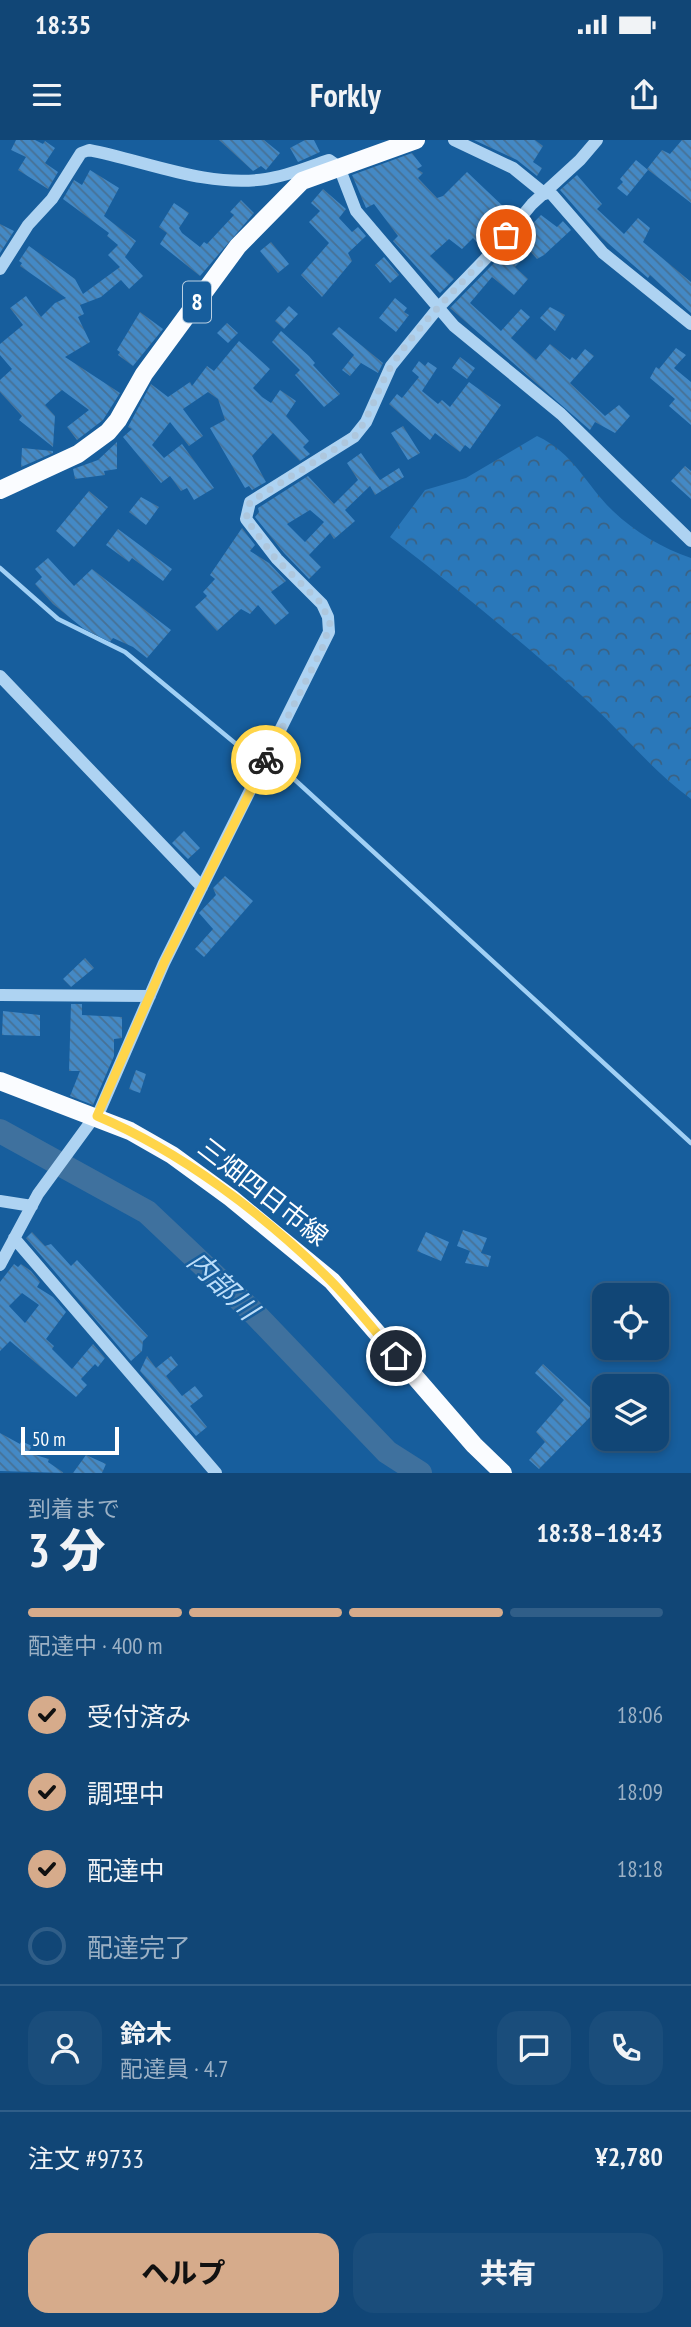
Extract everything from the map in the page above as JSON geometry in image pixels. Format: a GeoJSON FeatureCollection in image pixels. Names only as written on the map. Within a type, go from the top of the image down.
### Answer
{"type":"FeatureCollection","features":[{"type":"Feature","properties":{"kind":"main road","name":"8"},"geometry":{"type":"LineString","coordinates":[[0,490],[57,465],[98,442],[118,420],[144,374],[238,246],[302,181],[416,140]]}},
{"type":"Feature","properties":{"kind":"main road","name":"三畑四日市線"},"geometry":{"type":"LineString","coordinates":[[0,1081],[130,1130],[172,1155],[309,1259],[474,1445],[503,1473]]}},
{"type":"Feature","properties":{"kind":"street"},"geometry":{"type":"LineString","coordinates":[[454,140],[513,167],[547,192],[603,253],[691,324]]}},
{"type":"Feature","properties":{"kind":"street"},"geometry":{"type":"LineString","coordinates":[[0,1265],[38,1194],[96,1116],[202,887],[322,649],[330,624],[322,604],[276,559],[246,519],[250,502],[354,437],[366,422],[391,366],[438,308],[476,270],[532,204],[597,140]]}},
{"type":"Feature","properties":{"kind":"street"},"geometry":{"type":"LineString","coordinates":[[0,269],[28,225],[52,199],[81,153],[89,150],[211,179],[265,180],[329,160],[339,167],[356,211],[438,308],[477,346],[561,414],[691,541]]}},
{"type":"Feature","properties":{"kind":"street"},"geometry":{"type":"LineString","coordinates":[[0,676],[202,887]]}},
{"type":"Feature","properties":{"kind":"street"},"geometry":{"type":"LineString","coordinates":[[0,995],[150,996]]}},
{"type":"Feature","properties":{"kind":"street"},"geometry":{"type":"LineString","coordinates":[[0,1201],[32,1206]]}},
{"type":"Feature","properties":{"kind":"street"},"geometry":{"type":"LineString","coordinates":[[14,1238],[216,1473]]}},
{"type":"Feature","properties":{"kind":"green space"},"geometry":{"type":"Polygon","coordinates":[[[537,436],[561,451],[603,501],[630,526],[659,544],[691,558],[691,799],[544,662],[390,537],[425,490],[466,478],[537,436]]]}},
{"type":"Feature","properties":{"kind":"building"},"geometry":{"type":"Polygon","coordinates":[[[16,140],[35,140],[43,144],[45,141],[55,148],[45,163],[58,172],[48,189],[18,170],[26,157],[11,150],[16,140]]]}},
{"type":"Feature","properties":{"kind":"building"},"geometry":{"type":"Polygon","coordinates":[[[219,140],[264,140],[280,153],[266,170],[261,166],[253,171],[219,140]]]}},
{"type":"Feature","properties":{"kind":"building"},"geometry":{"type":"Polygon","coordinates":[[[305,140],[314,140],[320,152],[298,162],[290,148],[305,140]]]}},
{"type":"Feature","properties":{"kind":"building"},"geometry":{"type":"Polygon","coordinates":[[[474,140],[535,140],[543,146],[533,162],[542,168],[537,176],[517,160],[474,140]]]}},
{"type":"Feature","properties":{"kind":"building"},"geometry":{"type":"Polygon","coordinates":[[[682,140],[691,140],[691,203],[647,169],[662,150],[670,154],[682,140]]]}},
{"type":"Feature","properties":{"kind":"building"},"geometry":{"type":"Polygon","coordinates":[[[412,153],[422,166],[417,169],[423,173],[418,178],[437,198],[443,196],[467,172],[507,210],[490,230],[495,235],[483,248],[473,238],[462,249],[449,239],[430,256],[454,279],[440,293],[393,241],[398,236],[374,204],[366,208],[352,175],[412,153]]]}},
{"type":"Feature","properties":{"kind":"building"},"geometry":{"type":"Polygon","coordinates":[[[636,160],[648,170],[627,196],[617,188],[623,182],[620,179],[636,160]]]}},
{"type":"Feature","properties":{"kind":"building"},"geometry":{"type":"Polygon","coordinates":[[[90,170],[119,188],[104,216],[136,241],[125,257],[143,276],[129,289],[121,280],[101,297],[80,305],[84,314],[78,317],[90,342],[65,357],[120,393],[103,420],[77,440],[67,427],[89,410],[62,390],[57,394],[45,405],[55,416],[53,447],[19,420],[22,416],[0,392],[0,380],[12,369],[0,355],[0,344],[23,325],[10,308],[26,296],[41,317],[55,303],[66,298],[20,266],[22,263],[19,261],[29,246],[75,279],[83,294],[120,267],[108,255],[118,245],[107,236],[109,233],[63,199],[74,180],[82,185],[90,170]]]}},
{"type":"Feature","properties":{"kind":"building"},"geometry":{"type":"Polygon","coordinates":[[[577,175],[602,204],[597,209],[624,234],[638,218],[650,228],[643,242],[691,282],[691,313],[650,275],[648,278],[602,238],[560,190],[577,175]]]}},
{"type":"Feature","properties":{"kind":"building"},"geometry":{"type":"Polygon","coordinates":[[[323,189],[346,209],[339,218],[352,232],[358,227],[366,236],[348,253],[352,261],[322,297],[301,275],[329,243],[309,222],[320,211],[311,203],[323,189]]]}},
{"type":"Feature","properties":{"kind":"building"},"geometry":{"type":"Polygon","coordinates":[[[241,200],[254,213],[200,276],[160,244],[167,233],[159,227],[174,203],[189,213],[179,228],[200,247],[204,242],[207,244],[234,215],[230,212],[241,200]]]}},
{"type":"Feature","properties":{"kind":"building"},"geometry":{"type":"Polygon","coordinates":[[[541,215],[557,227],[563,221],[571,230],[544,255],[537,259],[530,251],[515,267],[528,279],[514,295],[492,277],[470,303],[501,331],[521,309],[530,317],[511,338],[536,360],[550,344],[570,360],[572,357],[576,360],[585,349],[594,356],[570,383],[605,416],[619,405],[630,416],[615,433],[595,422],[590,430],[450,308],[541,215]]]}},
{"type":"Feature","properties":{"kind":"building"},"geometry":{"type":"Polygon","coordinates":[[[0,224],[14,231],[0,253],[0,224]]]}},
{"type":"Feature","properties":{"kind":"building"},"geometry":{"type":"Polygon","coordinates":[[[271,242],[289,264],[278,273],[260,251],[271,242]]]}},
{"type":"Feature","properties":{"kind":"building"},"geometry":{"type":"Polygon","coordinates":[[[384,257],[399,275],[390,283],[375,265],[384,257]]]}},
{"type":"Feature","properties":{"kind":"building"},"geometry":{"type":"Polygon","coordinates":[[[395,298],[407,308],[404,312],[409,315],[396,332],[379,318],[395,298]]]}},
{"type":"Feature","properties":{"kind":"building"},"geometry":{"type":"Polygon","coordinates":[[[289,306],[298,314],[284,329],[275,321],[289,306]]]}},
{"type":"Feature","properties":{"kind":"building"},"geometry":{"type":"Polygon","coordinates":[[[550,307],[565,315],[555,331],[540,318],[550,307]]]}},
{"type":"Feature","properties":{"kind":"building"},"geometry":{"type":"Polygon","coordinates":[[[140,312],[163,329],[133,366],[118,355],[120,352],[117,350],[140,312]]]}},
{"type":"Feature","properties":{"kind":"building"},"geometry":{"type":"Polygon","coordinates":[[[227,323],[238,333],[228,343],[217,333],[227,323]]]}},
{"type":"Feature","properties":{"kind":"building"},"geometry":{"type":"Polygon","coordinates":[[[339,327],[383,363],[378,373],[361,363],[350,376],[342,370],[354,355],[332,334],[339,327]]]}},
{"type":"Feature","properties":{"kind":"building"},"geometry":{"type":"Polygon","coordinates":[[[281,331],[309,356],[315,363],[313,365],[340,394],[324,407],[295,375],[300,370],[272,342],[281,331]]]}},
{"type":"Feature","properties":{"kind":"building"},"geometry":{"type":"Polygon","coordinates":[[[239,341],[270,369],[253,388],[271,403],[280,390],[296,401],[286,416],[309,441],[303,447],[310,454],[300,461],[273,433],[252,456],[266,482],[252,490],[249,486],[245,488],[210,428],[225,420],[218,399],[208,392],[183,409],[203,436],[189,446],[170,422],[152,445],[164,458],[182,444],[214,488],[194,500],[187,488],[181,491],[170,476],[161,483],[123,437],[132,429],[128,427],[151,384],[168,397],[190,382],[192,386],[207,366],[214,371],[239,341]]]}},
{"type":"Feature","properties":{"kind":"building"},"geometry":{"type":"Polygon","coordinates":[[[676,348],[686,355],[674,368],[691,382],[691,425],[669,406],[675,399],[650,378],[656,367],[659,369],[676,348]]]}},
{"type":"Feature","properties":{"kind":"building"},"geometry":{"type":"Polygon","coordinates":[[[460,357],[475,368],[467,379],[452,368],[460,357]]]}},
{"type":"Feature","properties":{"kind":"building"},"geometry":{"type":"Polygon","coordinates":[[[419,361],[425,366],[428,362],[437,368],[422,391],[438,404],[442,400],[450,407],[469,382],[501,405],[470,449],[465,445],[460,452],[435,433],[430,440],[389,404],[397,394],[402,398],[419,377],[412,371],[419,361]]]}},
{"type":"Feature","properties":{"kind":"building"},"geometry":{"type":"Polygon","coordinates":[[[403,426],[420,453],[408,460],[391,433],[403,426]]]}},
{"type":"Feature","properties":{"kind":"building"},"geometry":{"type":"Polygon","coordinates":[[[117,442],[117,469],[104,471],[105,475],[75,479],[73,469],[98,460],[117,442]]]}},
{"type":"Feature","properties":{"kind":"building"},"geometry":{"type":"Polygon","coordinates":[[[22,448],[53,451],[53,453],[21,467],[22,448]]]}},
{"type":"Feature","properties":{"kind":"building"},"geometry":{"type":"Polygon","coordinates":[[[361,453],[380,480],[399,468],[404,477],[375,495],[370,486],[345,510],[355,521],[334,539],[330,533],[309,555],[321,567],[309,579],[255,517],[259,512],[258,508],[308,476],[334,504],[358,480],[347,463],[361,453]],[[310,510],[287,524],[305,542],[324,522],[310,510]]]}},
{"type":"Feature","properties":{"kind":"building"},"geometry":{"type":"Polygon","coordinates":[[[685,466],[691,471],[691,499],[671,481],[685,466]]]}},
{"type":"Feature","properties":{"kind":"building"},"geometry":{"type":"Polygon","coordinates":[[[89,491],[108,507],[74,547],[56,531],[89,491]]]}},
{"type":"Feature","properties":{"kind":"building"},"geometry":{"type":"Polygon","coordinates":[[[141,497],[159,507],[146,525],[129,512],[141,497]]]}},
{"type":"Feature","properties":{"kind":"building"},"geometry":{"type":"Polygon","coordinates":[[[242,528],[255,545],[250,551],[269,563],[286,581],[271,592],[289,613],[275,625],[258,605],[250,614],[241,609],[217,631],[195,607],[207,596],[203,592],[215,579],[210,575],[242,528]]]}},
{"type":"Feature","properties":{"kind":"building"},"geometry":{"type":"Polygon","coordinates":[[[118,529],[172,569],[163,581],[132,558],[129,562],[106,545],[118,529]]]}},
{"type":"Feature","properties":{"kind":"building"},"geometry":{"type":"Polygon","coordinates":[[[48,558],[74,586],[92,569],[171,630],[147,658],[133,647],[113,638],[110,642],[84,629],[53,604],[35,584],[42,577],[35,569],[48,558]]]}},
{"type":"Feature","properties":{"kind":"building"},"geometry":{"type":"Polygon","coordinates":[[[184,831],[200,848],[188,859],[172,843],[184,831]]]}},
{"type":"Feature","properties":{"kind":"building"},"geometry":{"type":"Polygon","coordinates":[[[225,876],[253,901],[204,957],[195,949],[213,929],[199,913],[216,895],[213,888],[225,876]]]}},
{"type":"Feature","properties":{"kind":"building"},"geometry":{"type":"Polygon","coordinates":[[[85,958],[94,968],[71,987],[63,979],[85,958]]]}},
{"type":"Feature","properties":{"kind":"building"},"geometry":{"type":"Polygon","coordinates":[[[71,1004],[82,1004],[82,1015],[122,1017],[122,1038],[114,1039],[114,1056],[93,1105],[70,1096],[80,1071],[69,1071],[71,1004]]]}},
{"type":"Feature","properties":{"kind":"building"},"geometry":{"type":"Polygon","coordinates":[[[3,1011],[40,1015],[40,1036],[2,1035],[3,1011]]]}},
{"type":"Feature","properties":{"kind":"building"},"geometry":{"type":"Polygon","coordinates":[[[136,1070],[146,1074],[140,1093],[129,1089],[136,1070]]]}},
{"type":"Feature","properties":{"kind":"building"},"geometry":{"type":"Polygon","coordinates":[[[463,1230],[487,1238],[481,1253],[491,1256],[488,1267],[465,1263],[470,1251],[457,1246],[463,1230]]]}},
{"type":"Feature","properties":{"kind":"building"},"geometry":{"type":"Polygon","coordinates":[[[32,1232],[45,1246],[51,1244],[71,1266],[77,1260],[148,1336],[143,1341],[142,1351],[131,1361],[26,1238],[32,1232]]]}},
{"type":"Feature","properties":{"kind":"building"},"geometry":{"type":"Polygon","coordinates":[[[426,1232],[449,1242],[441,1261],[417,1251],[426,1232]]]}},
{"type":"Feature","properties":{"kind":"building"},"geometry":{"type":"Polygon","coordinates":[[[14,1264],[18,1267],[21,1264],[40,1282],[37,1287],[53,1297],[66,1312],[46,1339],[72,1369],[93,1344],[105,1358],[98,1367],[95,1364],[81,1379],[87,1385],[76,1397],[10,1341],[0,1351],[0,1282],[14,1264]],[[22,1293],[9,1306],[25,1323],[39,1305],[22,1293]]]}},
{"type":"Feature","properties":{"kind":"building"},"geometry":{"type":"Polygon","coordinates":[[[147,1356],[156,1368],[171,1356],[178,1365],[166,1376],[182,1396],[195,1386],[203,1396],[190,1406],[207,1427],[196,1436],[140,1371],[147,1356]]]}},
{"type":"Feature","properties":{"kind":"building"},"geometry":{"type":"Polygon","coordinates":[[[543,1364],[592,1409],[592,1415],[539,1469],[529,1460],[545,1442],[536,1432],[564,1400],[535,1373],[543,1364]]]}},
{"type":"Feature","properties":{"kind":"building"},"geometry":{"type":"Polygon","coordinates":[[[0,1433],[20,1444],[21,1441],[32,1446],[28,1453],[49,1459],[48,1462],[64,1473],[0,1471],[0,1433]]]}},
{"type":"Feature","properties":{"kind":"building"},"geometry":{"type":"Polygon","coordinates":[[[86,1455],[106,1464],[102,1473],[73,1473],[86,1455]]]}},
{"type":"Feature","properties":{"kind":"waterway"},"geometry":{"type":"LineString","coordinates":[[0,568],[58,619],[125,652],[253,758],[282,770],[294,779],[691,1143]]}},
{"type":"Feature","properties":{"kind":"waterway","name":"内部川"},"geometry":{"type":"LineString","coordinates":[[0,1131],[147,1212],[255,1314],[387,1452],[420,1473]]}},
{"type":"Feature","properties":{"kind":"way so far"},"geometry":{"type":"LineString","coordinates":[[266,760],[322,649],[330,624],[322,604],[276,559],[246,519],[250,502],[253,497],[340,448],[354,437],[366,422],[391,366],[438,308],[506,235]]}},
{"type":"Feature","properties":{"kind":"route"},"geometry":{"type":"LineString","coordinates":[[266,760],[164,963],[97,1116],[130,1130],[172,1155],[289,1242],[332,1281],[396,1356]]}}]}
